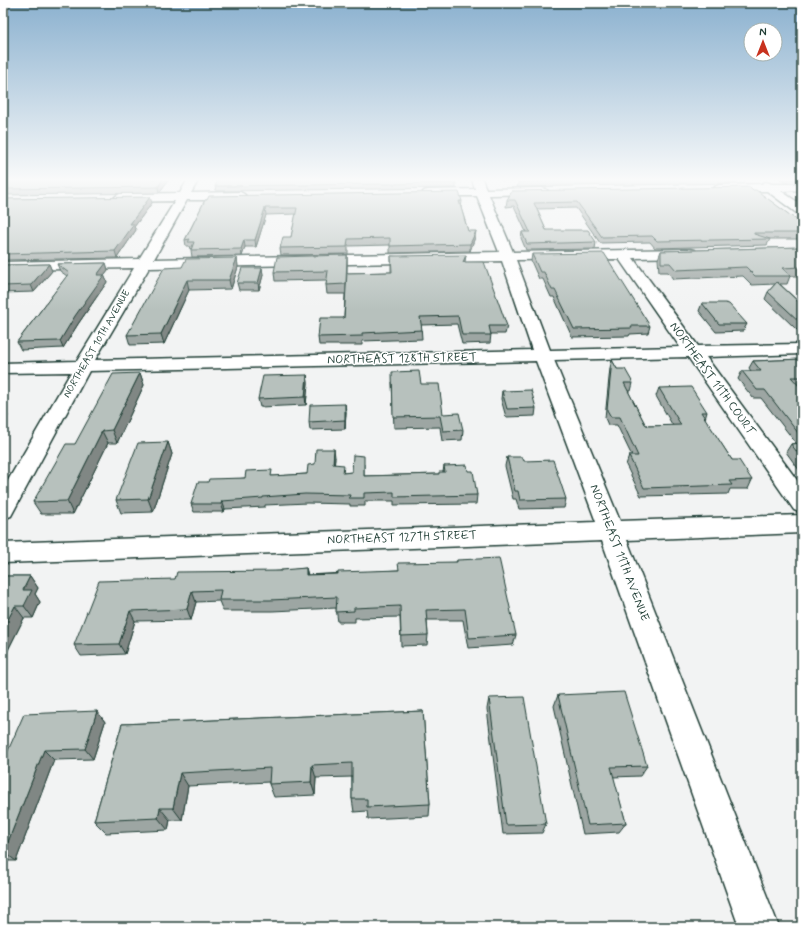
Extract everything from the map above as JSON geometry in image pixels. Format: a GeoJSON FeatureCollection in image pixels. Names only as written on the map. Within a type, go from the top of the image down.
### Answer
{"type":"FeatureCollection","features":[{"type":"Feature","properties":{"kind":"street","name":"NORTHEAST 10TH AVENUE"},"geometry":{"type":"LineString","coordinates":[[3,510],[83,366],[169,222]]}},
{"type":"Feature","properties":{"kind":"street","name":"NORTHEAST 11TH AVENUE"},"geometry":{"type":"LineString","coordinates":[[494,222],[508,257],[543,355],[611,530],[759,927]]}},
{"type":"Feature","properties":{"kind":"street"},"geometry":{"type":"LineString","coordinates":[[3,266],[701,252]]}},
{"type":"Feature","properties":{"kind":"street","name":"NORTHEAST 11TH COURT"},"geometry":{"type":"LineString","coordinates":[[623,254],[802,504]]}},
{"type":"Feature","properties":{"kind":"street","name":"NORTHEAST 128TH STREET"},"geometry":{"type":"LineString","coordinates":[[3,368],[802,349]]}},
{"type":"Feature","properties":{"kind":"street","name":"NORTHEAST 127TH STREET"},"geometry":{"type":"LineString","coordinates":[[3,553],[802,524]]}},
{"type":"Feature","properties":{"kind":"building"},"geometry":{"type":"Polygon","coordinates":[[[3,222],[131,222],[130,224],[134,224],[115,251],[3,254],[3,222]]]}},
{"type":"Feature","properties":{"kind":"building"},"geometry":{"type":"Polygon","coordinates":[[[194,222],[260,222],[255,240],[244,240],[241,249],[191,250],[194,242],[188,242],[190,239],[185,240],[194,222]]]}},
{"type":"Feature","properties":{"kind":"building"},"geometry":{"type":"Polygon","coordinates":[[[294,222],[465,222],[468,231],[476,231],[470,244],[390,246],[390,238],[348,239],[347,247],[280,248],[283,237],[291,237],[294,222]]]}},
{"type":"Feature","properties":{"kind":"building"},"geometry":{"type":"Polygon","coordinates":[[[526,222],[543,222],[546,230],[588,230],[596,242],[527,244],[522,232],[530,232],[526,222]]]}},
{"type":"Feature","properties":{"kind":"building"},"geometry":{"type":"Polygon","coordinates":[[[592,222],[800,222],[802,224],[802,233],[754,233],[770,239],[657,241],[652,236],[602,237],[592,222]]]}},
{"type":"Feature","properties":{"kind":"building"},"geometry":{"type":"Polygon","coordinates":[[[802,247],[802,267],[782,268],[791,276],[755,276],[746,267],[676,270],[670,263],[661,263],[661,251],[802,247]]]}},
{"type":"Feature","properties":{"kind":"building"},"geometry":{"type":"Polygon","coordinates":[[[604,253],[650,326],[631,326],[632,328],[574,329],[555,290],[552,290],[544,272],[540,272],[532,254],[604,253]]]}},
{"type":"Feature","properties":{"kind":"building"},"geometry":{"type":"Polygon","coordinates":[[[347,255],[346,284],[326,285],[328,271],[274,272],[277,257],[347,255]]]}},
{"type":"Feature","properties":{"kind":"building"},"geometry":{"type":"Polygon","coordinates":[[[466,255],[463,262],[484,262],[507,326],[489,326],[491,335],[462,335],[458,316],[420,317],[422,330],[362,333],[362,336],[318,337],[320,318],[344,318],[347,273],[392,272],[391,256],[466,255]]]}},
{"type":"Feature","properties":{"kind":"building"},"geometry":{"type":"Polygon","coordinates":[[[237,258],[229,280],[187,280],[161,334],[127,335],[164,268],[182,267],[186,259],[237,258]]]}},
{"type":"Feature","properties":{"kind":"building"},"geometry":{"type":"Polygon","coordinates":[[[106,263],[97,275],[104,275],[75,316],[60,341],[17,342],[69,273],[57,264],[106,263]]]}},
{"type":"Feature","properties":{"kind":"building"},"geometry":{"type":"Polygon","coordinates":[[[49,264],[31,285],[3,286],[3,265],[49,264]]]}},
{"type":"Feature","properties":{"kind":"building"},"geometry":{"type":"Polygon","coordinates":[[[242,268],[262,268],[258,283],[237,283],[242,268]]]}},
{"type":"Feature","properties":{"kind":"building"},"geometry":{"type":"Polygon","coordinates":[[[777,282],[802,305],[802,323],[768,292],[777,282]]]}},
{"type":"Feature","properties":{"kind":"building"},"geometry":{"type":"Polygon","coordinates":[[[702,303],[729,304],[747,324],[719,324],[702,303]]]}},
{"type":"Feature","properties":{"kind":"building"},"geometry":{"type":"Polygon","coordinates":[[[802,359],[802,377],[791,377],[802,389],[799,389],[802,393],[802,438],[765,390],[757,390],[742,371],[761,371],[753,361],[802,359]]]}},
{"type":"Feature","properties":{"kind":"building"},"geometry":{"type":"Polygon","coordinates":[[[612,360],[617,369],[625,369],[633,383],[624,383],[645,424],[648,426],[681,425],[659,388],[691,387],[707,412],[701,412],[732,460],[739,460],[752,480],[729,481],[732,485],[644,488],[629,456],[638,456],[620,417],[611,417],[607,410],[612,360]]]}},
{"type":"Feature","properties":{"kind":"building"},"geometry":{"type":"Polygon","coordinates":[[[419,371],[421,384],[439,384],[443,414],[459,413],[463,430],[443,431],[440,416],[393,417],[392,372],[419,371]]]}},
{"type":"Feature","properties":{"kind":"building"},"geometry":{"type":"Polygon","coordinates":[[[140,373],[112,430],[102,431],[67,501],[33,502],[66,444],[75,444],[113,374],[140,373]]]}},
{"type":"Feature","properties":{"kind":"building"},"geometry":{"type":"Polygon","coordinates":[[[307,375],[305,397],[258,399],[263,376],[307,375]]]}},
{"type":"Feature","properties":{"kind":"building"},"geometry":{"type":"Polygon","coordinates":[[[531,390],[536,408],[507,409],[502,391],[531,390]]]}},
{"type":"Feature","properties":{"kind":"building"},"geometry":{"type":"Polygon","coordinates":[[[345,404],[345,420],[309,422],[310,405],[345,404]]]}},
{"type":"Feature","properties":{"kind":"building"},"geometry":{"type":"Polygon","coordinates":[[[168,442],[148,499],[116,500],[138,443],[168,442]]]}},
{"type":"Feature","properties":{"kind":"building"},"geometry":{"type":"Polygon","coordinates":[[[802,443],[802,459],[791,444],[802,443]]]}},
{"type":"Feature","properties":{"kind":"building"},"geometry":{"type":"Polygon","coordinates":[[[316,449],[334,449],[333,464],[344,465],[343,473],[352,472],[353,455],[364,456],[364,476],[439,474],[439,472],[445,472],[444,466],[467,465],[468,471],[473,471],[477,495],[394,497],[394,492],[364,493],[364,498],[349,498],[350,495],[305,494],[222,501],[221,504],[191,504],[198,482],[208,482],[209,479],[245,478],[246,471],[272,470],[271,476],[307,474],[308,465],[315,464],[316,449]]]}},
{"type":"Feature","properties":{"kind":"building"},"geometry":{"type":"Polygon","coordinates":[[[507,457],[522,457],[524,461],[553,460],[566,499],[520,500],[518,491],[515,491],[507,457]]]}},
{"type":"Feature","properties":{"kind":"building"},"geometry":{"type":"Polygon","coordinates":[[[499,558],[516,635],[469,638],[465,609],[426,610],[428,635],[401,636],[400,606],[354,608],[354,611],[336,612],[337,597],[270,600],[219,600],[221,590],[192,591],[187,609],[130,611],[119,644],[74,645],[99,581],[175,579],[177,572],[281,571],[306,568],[306,575],[338,574],[338,572],[399,570],[398,563],[457,562],[457,560],[499,558]]]}},
{"type":"Feature","properties":{"kind":"building"},"geometry":{"type":"Polygon","coordinates":[[[3,576],[30,576],[23,590],[32,590],[24,606],[15,606],[3,629],[3,576]]]}},
{"type":"Feature","properties":{"kind":"building"},"geometry":{"type":"Polygon","coordinates":[[[624,692],[647,766],[611,767],[626,823],[588,825],[558,695],[624,692]]]}},
{"type":"Feature","properties":{"kind":"building"},"geometry":{"type":"Polygon","coordinates":[[[524,697],[546,824],[506,825],[489,698],[524,697]]]}},
{"type":"Feature","properties":{"kind":"building"},"geometry":{"type":"Polygon","coordinates":[[[97,711],[85,749],[44,750],[3,852],[3,762],[24,714],[97,711]]]}},
{"type":"Feature","properties":{"kind":"building"},"geometry":{"type":"Polygon","coordinates":[[[423,711],[430,804],[367,807],[367,799],[352,799],[352,763],[312,765],[311,782],[269,784],[270,768],[180,773],[173,808],[160,808],[158,818],[94,821],[122,724],[423,711]]]}}]}
